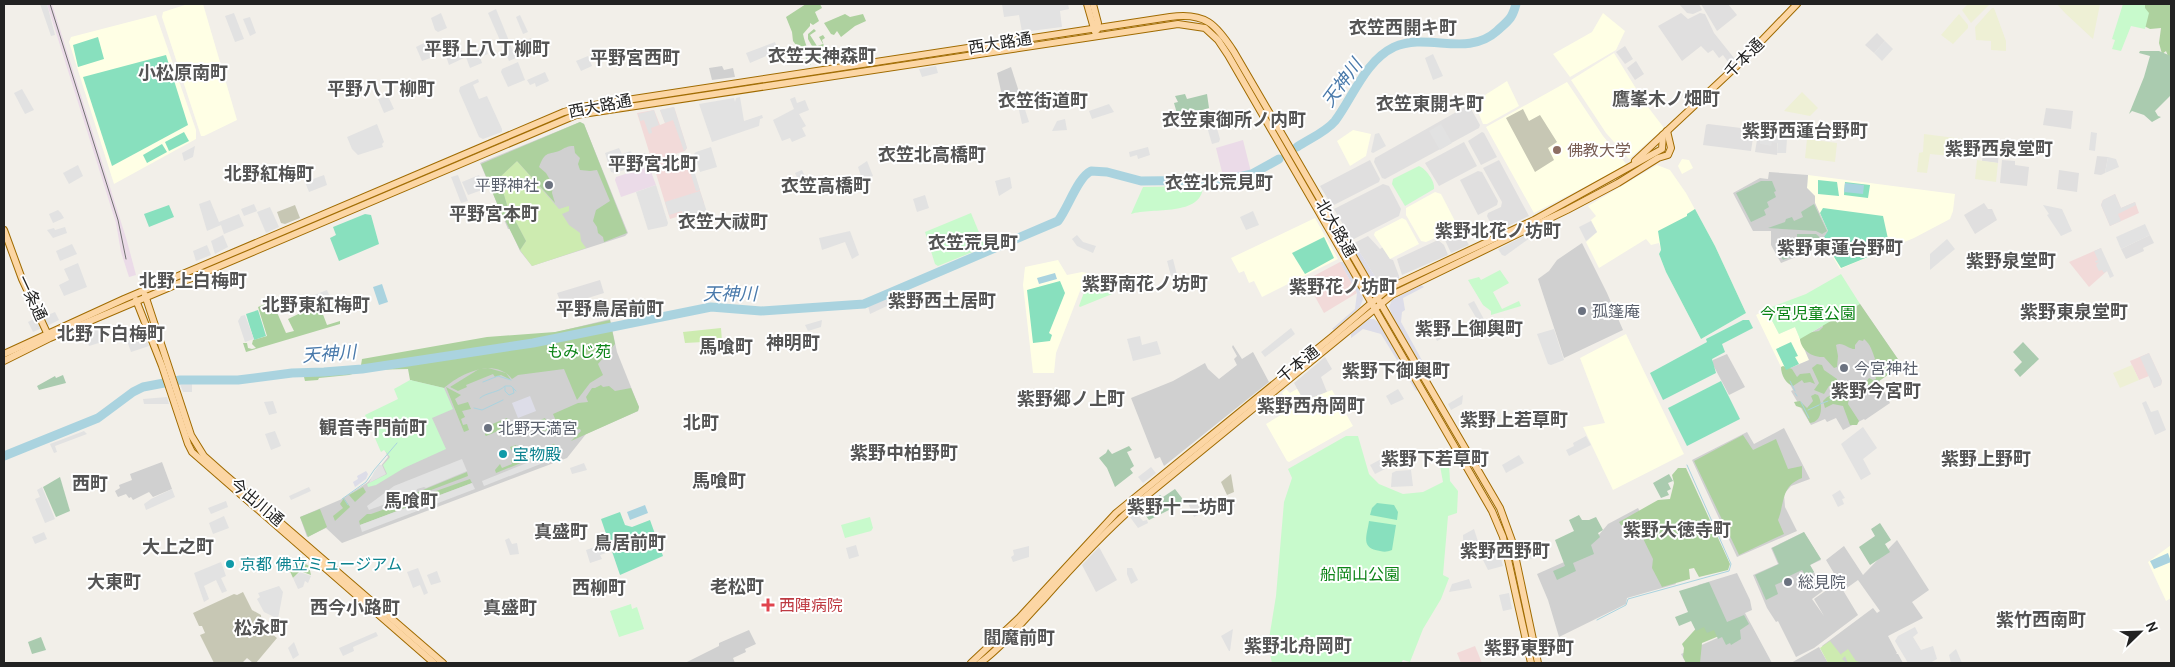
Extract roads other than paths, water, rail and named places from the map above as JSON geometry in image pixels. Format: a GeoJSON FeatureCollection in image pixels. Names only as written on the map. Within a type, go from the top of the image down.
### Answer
{"type":"FeatureCollection","features":[{"type":"Feature","properties":{"kind":"main road"},"geometry":{"type":"LineString","coordinates":[[1087,4],[1096,28]]}},
{"type":"Feature","properties":{"kind":"main road"},"geometry":{"type":"LineString","coordinates":[[1093,4],[1096,36]]}},
{"type":"Feature","properties":{"kind":"main road","name":"千本通"},"geometry":{"type":"LineString","coordinates":[[980,663],[990,655],[1113,524],[1375,309],[1379,301],[1402,281],[1564,205],[1662,149],[1665,133],[1743,60],[1797,4]]}},
{"type":"Feature","properties":{"kind":"main road","name":"西大路通"},"geometry":{"type":"LineString","coordinates":[[145,295],[564,112],[581,107],[1183,15],[1198,17],[1208,21]]}},
{"type":"Feature","properties":{"kind":"main road","name":"北大路通"},"geometry":{"type":"LineString","coordinates":[[1208,21],[1219,30],[1234,52],[1503,515],[1512,541],[1538,663]]}},
{"type":"Feature","properties":{"kind":"main road","name":"西大路通"},"geometry":{"type":"LineString","coordinates":[[4,354],[576,115],[1178,24],[1204,28]]}},
{"type":"Feature","properties":{"kind":"main road","name":"北大路通"},"geometry":{"type":"LineString","coordinates":[[1204,28],[1218,40],[1228,55],[1497,520],[1531,663]]}},
{"type":"Feature","properties":{"kind":"main road","name":"千本通"},"geometry":{"type":"LineString","coordinates":[[971,663],[1019,618],[1116,512],[1333,336],[1371,302],[1379,301],[1392,295],[1567,210],[1618,183],[1658,158],[1668,155],[1671,148],[1665,133]]}},
{"type":"Feature","properties":{"kind":"main road","name":"一条通"},"geometry":{"type":"LineString","coordinates":[[4,230],[22,279],[49,335]]}},
{"type":"Feature","properties":{"kind":"main road","name":"今出川通"},"geometry":{"type":"LineString","coordinates":[[145,295],[188,444],[195,455],[434,663]]}},
{"type":"Feature","properties":{"kind":"main road","name":"今出川通"},"geometry":{"type":"LineString","coordinates":[[135,299],[191,435],[204,456],[443,663]]}},
{"type":"Feature","properties":{"kind":"main road","name":"西大路通"},"geometry":{"type":"LineString","coordinates":[[4,361],[49,335]]}},
{"type":"Feature","properties":{"kind":"water"},"geometry":{"type":"Polygon","coordinates":[[[1845,183],[1864,185],[1863,194],[1844,192],[1845,183]]]}},
{"type":"Feature","properties":{"kind":"water"},"geometry":{"type":"Polygon","coordinates":[[[1055,273],[1057,279],[1039,284],[1037,278],[1055,273]]]}},
{"type":"Feature","properties":{"kind":"water"},"geometry":{"type":"Polygon","coordinates":[[[382,284],[388,302],[379,305],[373,287],[382,284]]]}},
{"type":"Feature","properties":{"kind":"water"},"geometry":{"type":"Polygon","coordinates":[[[645,505],[648,513],[630,520],[627,512],[645,505]]]}},
{"type":"Feature","properties":{"kind":"water"},"geometry":{"type":"Polygon","coordinates":[[[2168,553],[2171,562],[2154,569],[2150,561],[2168,553]]]}},
{"type":"Feature","properties":{"kind":"waterway","name":"天神川"},"geometry":{"type":"LineString","coordinates":[[1297,147],[1322,132],[1335,121],[1367,70],[1384,53],[1394,47],[1407,43],[1460,44],[1473,43],[1485,39],[1510,19],[1516,4]]}},
{"type":"Feature","properties":{"kind":"waterway","name":"天神川"},"geometry":{"type":"LineString","coordinates":[[4,456],[98,418],[133,392],[143,387],[180,380],[238,380],[292,373],[362,369],[533,343],[711,307],[761,311],[864,304],[1058,221],[1077,186],[1086,174],[1091,171],[1107,172],[1141,181],[1226,180],[1252,174],[1279,159]]}},
{"type":"Feature","properties":{"kind":"waterway"},"geometry":{"type":"LineString","coordinates":[[483,382],[498,376],[511,380]]}},
{"type":"Feature","properties":{"kind":"waterway"},"geometry":{"type":"LineString","coordinates":[[1790,381],[1795,391]]}},
{"type":"Feature","properties":{"kind":"waterway"},"geometry":{"type":"LineString","coordinates":[[480,398],[505,386],[511,386],[516,391]]}},
{"type":"Feature","properties":{"kind":"waterway"},"geometry":{"type":"LineString","coordinates":[[505,387],[505,391],[509,395],[514,393],[513,388]]}},
{"type":"Feature","properties":{"kind":"waterway"},"geometry":{"type":"LineString","coordinates":[[474,408],[482,410],[503,400]]}},
{"type":"Feature","properties":{"kind":"waterway"},"geometry":{"type":"LineString","coordinates":[[1820,404],[1828,401]]}},
{"type":"Feature","properties":{"kind":"waterway"},"geometry":{"type":"LineString","coordinates":[[1801,402],[1809,418]]}},
{"type":"Feature","properties":{"kind":"waterway"},"geometry":{"type":"LineString","coordinates":[[1808,410],[1819,405]]}},
{"type":"Feature","properties":{"kind":"waterway"},"geometry":{"type":"LineString","coordinates":[[342,499],[366,482],[397,443]]}},
{"type":"Feature","properties":{"kind":"waterway"},"geometry":{"type":"LineString","coordinates":[[1597,620],[1626,605],[1628,599],[1729,571],[1731,564],[1687,465]]}},
{"type":"Feature","properties":{"kind":"waterway"},"geometry":{"type":"LineString","coordinates":[[344,499],[348,505]]}},
{"type":"Feature","properties":{"kind":"tram line"},"geometry":{"type":"LineString","coordinates":[[50,4],[118,220],[126,259]]}},
{"type":"Feature","properties":{"kind":"place","name":"佛教大学"},"geometry":{"type":"Point","coordinates":[1557,150]}},
{"type":"Feature","properties":{"kind":"place","name":"平野神社"},"geometry":{"type":"Point","coordinates":[549,185]}},
{"type":"Feature","properties":{"kind":"place","name":"孤篷庵"},"geometry":{"type":"Point","coordinates":[1582,311]}},
{"type":"Feature","properties":{"kind":"place","name":"今宮神社"},"geometry":{"type":"Point","coordinates":[1844,368]}},
{"type":"Feature","properties":{"kind":"place","name":"北野天満宮"},"geometry":{"type":"Point","coordinates":[488,428]}},
{"type":"Feature","properties":{"kind":"place","name":"宝物殿"},"geometry":{"type":"Point","coordinates":[503,454]}},
{"type":"Feature","properties":{"kind":"place","name":"京都 佛立ミュージアム"},"geometry":{"type":"Point","coordinates":[230,564]}},
{"type":"Feature","properties":{"kind":"place","name":"総見院"},"geometry":{"type":"Point","coordinates":[1788,582]}},
{"type":"Feature","properties":{"kind":"place","name":"西陣病院"},"geometry":{"type":"Point","coordinates":[768,605]}},
{"type":"Feature","properties":{"kind":"district","name":"衣笠西開キ町"},"geometry":{"type":"Point","coordinates":[1403,28]}},
{"type":"Feature","properties":{"kind":"district","name":"平野上八丁柳町"},"geometry":{"type":"Point","coordinates":[487,49]}},
{"type":"Feature","properties":{"kind":"district","name":"衣笠天神森町"},"geometry":{"type":"Point","coordinates":[822,56]}},
{"type":"Feature","properties":{"kind":"district","name":"平野宮西町"},"geometry":{"type":"Point","coordinates":[635,58]}},
{"type":"Feature","properties":{"kind":"district","name":"小松原南町"},"geometry":{"type":"Point","coordinates":[183,73]}},
{"type":"Feature","properties":{"kind":"district","name":"平野八丁柳町"},"geometry":{"type":"Point","coordinates":[381,89]}},
{"type":"Feature","properties":{"kind":"district","name":"鷹峯木ノ畑町"},"geometry":{"type":"Point","coordinates":[1666,99]}},
{"type":"Feature","properties":{"kind":"district","name":"衣笠街道町"},"geometry":{"type":"Point","coordinates":[1043,101]}},
{"type":"Feature","properties":{"kind":"district","name":"衣笠東開キ町"},"geometry":{"type":"Point","coordinates":[1430,104]}},
{"type":"Feature","properties":{"kind":"district","name":"衣笠東御所ノ内町"},"geometry":{"type":"Point","coordinates":[1234,120]}},
{"type":"Feature","properties":{"kind":"district","name":"紫野西蓮台野町"},"geometry":{"type":"Point","coordinates":[1805,131]}},
{"type":"Feature","properties":{"kind":"district","name":"紫野西泉堂町"},"geometry":{"type":"Point","coordinates":[1999,149]}},
{"type":"Feature","properties":{"kind":"district","name":"衣笠北高橋町"},"geometry":{"type":"Point","coordinates":[932,155]}},
{"type":"Feature","properties":{"kind":"district","name":"平野宮北町"},"geometry":{"type":"Point","coordinates":[653,164]}},
{"type":"Feature","properties":{"kind":"district","name":"北野紅梅町"},"geometry":{"type":"Point","coordinates":[269,174]}},
{"type":"Feature","properties":{"kind":"district","name":"衣笠北荒見町"},"geometry":{"type":"Point","coordinates":[1219,183]}},
{"type":"Feature","properties":{"kind":"district","name":"衣笠高橋町"},"geometry":{"type":"Point","coordinates":[826,186]}},
{"type":"Feature","properties":{"kind":"district","name":"平野宮本町"},"geometry":{"type":"Point","coordinates":[494,214]}},
{"type":"Feature","properties":{"kind":"district","name":"衣笠大祓町"},"geometry":{"type":"Point","coordinates":[723,222]}},
{"type":"Feature","properties":{"kind":"district","name":"紫野北花ノ坊町"},"geometry":{"type":"Point","coordinates":[1498,231]}},
{"type":"Feature","properties":{"kind":"district","name":"衣笠荒見町"},"geometry":{"type":"Point","coordinates":[973,243]}},
{"type":"Feature","properties":{"kind":"district","name":"紫野東蓮台野町"},"geometry":{"type":"Point","coordinates":[1840,248]}},
{"type":"Feature","properties":{"kind":"district","name":"紫野泉堂町"},"geometry":{"type":"Point","coordinates":[2011,261]}},
{"type":"Feature","properties":{"kind":"district","name":"北野上白梅町"},"geometry":{"type":"Point","coordinates":[193,281]}},
{"type":"Feature","properties":{"kind":"district","name":"紫野南花ノ坊町"},"geometry":{"type":"Point","coordinates":[1145,284]}},
{"type":"Feature","properties":{"kind":"district","name":"紫野花ノ坊町"},"geometry":{"type":"Point","coordinates":[1343,287]}},
{"type":"Feature","properties":{"kind":"district","name":"紫野西土居町"},"geometry":{"type":"Point","coordinates":[942,301]}},
{"type":"Feature","properties":{"kind":"district","name":"北野東紅梅町"},"geometry":{"type":"Point","coordinates":[316,305]}},
{"type":"Feature","properties":{"kind":"district","name":"平野鳥居前町"},"geometry":{"type":"Point","coordinates":[610,309]}},
{"type":"Feature","properties":{"kind":"district","name":"紫野東泉堂町"},"geometry":{"type":"Point","coordinates":[2074,312]}},
{"type":"Feature","properties":{"kind":"district","name":"紫野上御輿町"},"geometry":{"type":"Point","coordinates":[1469,329]}},
{"type":"Feature","properties":{"kind":"district","name":"北野下白梅町"},"geometry":{"type":"Point","coordinates":[111,334]}},
{"type":"Feature","properties":{"kind":"district","name":"神明町"},"geometry":{"type":"Point","coordinates":[793,343]}},
{"type":"Feature","properties":{"kind":"district","name":"馬喰町"},"geometry":{"type":"Point","coordinates":[726,347]}},
{"type":"Feature","properties":{"kind":"district","name":"紫野下御輿町"},"geometry":{"type":"Point","coordinates":[1396,371]}},
{"type":"Feature","properties":{"kind":"district","name":"紫野今宮町"},"geometry":{"type":"Point","coordinates":[1876,391]}},
{"type":"Feature","properties":{"kind":"district","name":"紫野郷ノ上町"},"geometry":{"type":"Point","coordinates":[1071,399]}},
{"type":"Feature","properties":{"kind":"district","name":"紫野西舟岡町"},"geometry":{"type":"Point","coordinates":[1311,406]}},
{"type":"Feature","properties":{"kind":"district","name":"紫野上若草町"},"geometry":{"type":"Point","coordinates":[1514,420]}},
{"type":"Feature","properties":{"kind":"district","name":"北町"},"geometry":{"type":"Point","coordinates":[701,423]}},
{"type":"Feature","properties":{"kind":"district","name":"観音寺門前町"},"geometry":{"type":"Point","coordinates":[373,428]}},
{"type":"Feature","properties":{"kind":"district","name":"紫野中柏野町"},"geometry":{"type":"Point","coordinates":[904,453]}},
{"type":"Feature","properties":{"kind":"district","name":"紫野下若草町"},"geometry":{"type":"Point","coordinates":[1435,459]}},
{"type":"Feature","properties":{"kind":"district","name":"紫野上野町"},"geometry":{"type":"Point","coordinates":[1986,459]}},
{"type":"Feature","properties":{"kind":"district","name":"馬喰町"},"geometry":{"type":"Point","coordinates":[719,481]}},
{"type":"Feature","properties":{"kind":"district","name":"西町"},"geometry":{"type":"Point","coordinates":[90,484]}},
{"type":"Feature","properties":{"kind":"district","name":"馬喰町"},"geometry":{"type":"Point","coordinates":[411,501]}},
{"type":"Feature","properties":{"kind":"district","name":"紫野十二坊町"},"geometry":{"type":"Point","coordinates":[1181,507]}},
{"type":"Feature","properties":{"kind":"district","name":"紫野大徳寺町"},"geometry":{"type":"Point","coordinates":[1677,530]}},
{"type":"Feature","properties":{"kind":"district","name":"真盛町"},"geometry":{"type":"Point","coordinates":[561,532]}},
{"type":"Feature","properties":{"kind":"district","name":"鳥居前町"},"geometry":{"type":"Point","coordinates":[630,543]}},
{"type":"Feature","properties":{"kind":"district","name":"大上之町"},"geometry":{"type":"Point","coordinates":[178,547]}},
{"type":"Feature","properties":{"kind":"district","name":"紫野西野町"},"geometry":{"type":"Point","coordinates":[1505,551]}},
{"type":"Feature","properties":{"kind":"district","name":"大東町"},"geometry":{"type":"Point","coordinates":[114,582]}},
{"type":"Feature","properties":{"kind":"district","name":"老松町"},"geometry":{"type":"Point","coordinates":[737,587]}},
{"type":"Feature","properties":{"kind":"district","name":"西柳町"},"geometry":{"type":"Point","coordinates":[599,588]}},
{"type":"Feature","properties":{"kind":"district","name":"西今小路町"},"geometry":{"type":"Point","coordinates":[355,608]}},
{"type":"Feature","properties":{"kind":"district","name":"真盛町"},"geometry":{"type":"Point","coordinates":[510,608]}},
{"type":"Feature","properties":{"kind":"district","name":"紫竹西南町"},"geometry":{"type":"Point","coordinates":[2041,620]}},
{"type":"Feature","properties":{"kind":"district","name":"松永町"},"geometry":{"type":"Point","coordinates":[261,628]}},
{"type":"Feature","properties":{"kind":"district","name":"閻魔前町"},"geometry":{"type":"Point","coordinates":[1019,638]}},
{"type":"Feature","properties":{"kind":"district","name":"紫野北舟岡町"},"geometry":{"type":"Point","coordinates":[1298,646]}},
{"type":"Feature","properties":{"kind":"district","name":"紫野東野町"},"geometry":{"type":"Point","coordinates":[1529,648]}},
{"type":"Feature","properties":{"kind":"park label","name":"今宮児童公園"},"geometry":{"type":"Point","coordinates":[1808,313]}},
{"type":"Feature","properties":{"kind":"park label","name":"もみじ苑"},"geometry":{"type":"Point","coordinates":[579,351]}},
{"type":"Feature","properties":{"kind":"park label","name":"船岡山公園"},"geometry":{"type":"Point","coordinates":[1360,574]}}]}
